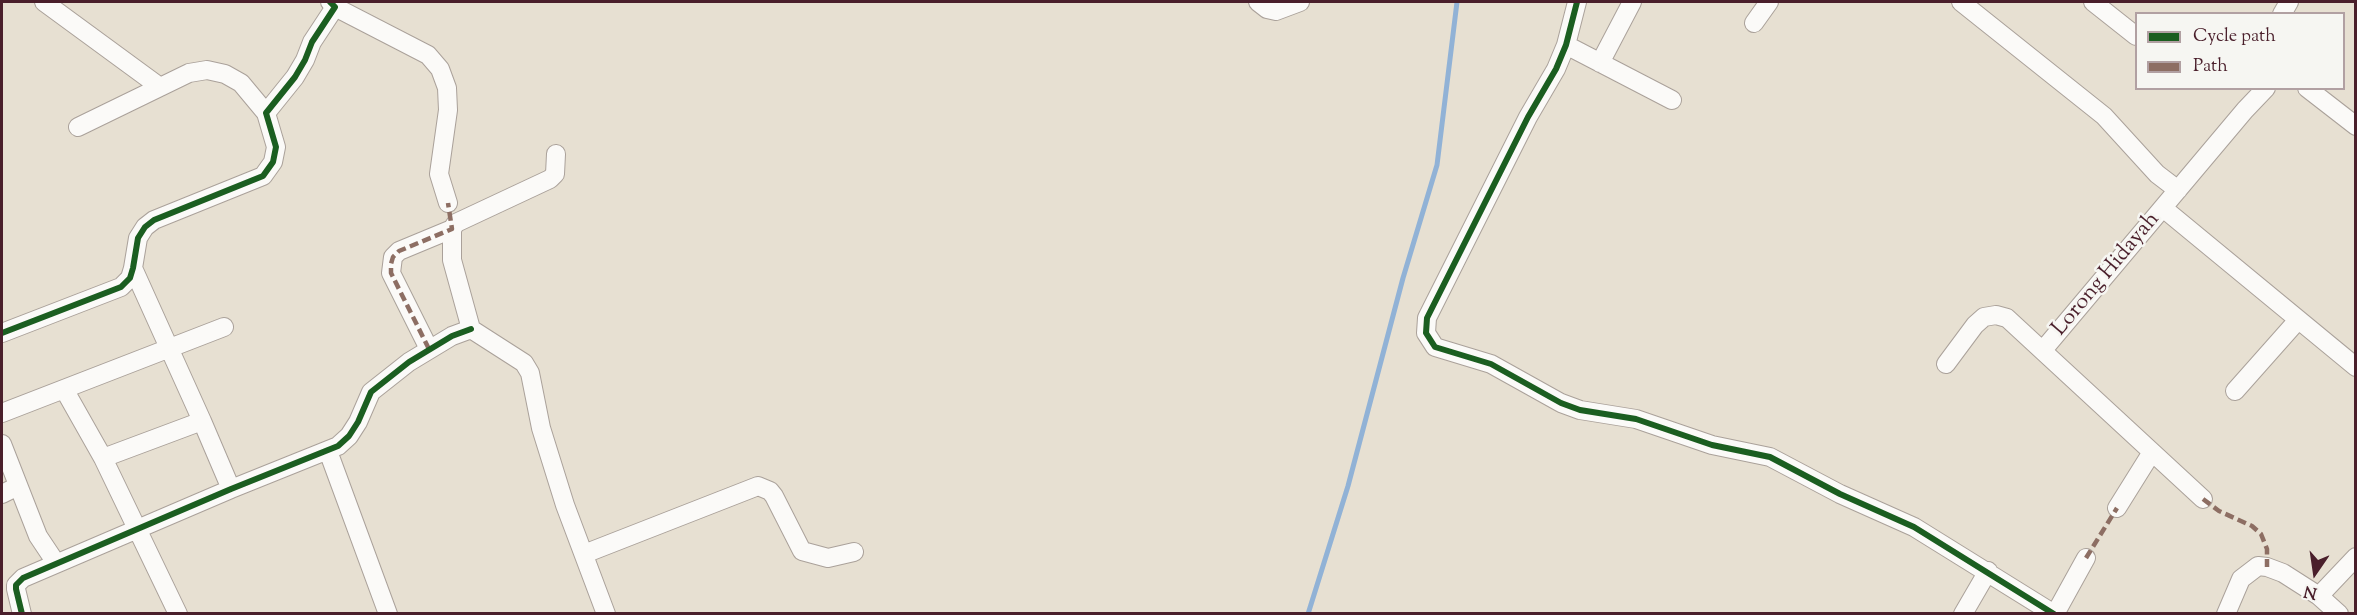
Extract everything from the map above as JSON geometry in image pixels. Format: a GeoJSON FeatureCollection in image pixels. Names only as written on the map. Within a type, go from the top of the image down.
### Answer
{"type":"FeatureCollection","features":[{"type":"Feature","properties":{"kind":"street"},"geometry":{"type":"LineString","coordinates":[[44,2],[160,87]]}},
{"type":"Feature","properties":{"kind":"street"},"geometry":{"type":"LineString","coordinates":[[1258,2],[1267,9],[1276,11],[1300,2]]}},
{"type":"Feature","properties":{"kind":"street"},"geometry":{"type":"LineString","coordinates":[[1577,2],[1566,45],[1556,69],[1528,117],[1427,318],[1426,333],[1435,347],[1491,364],[1561,403],[1580,410],[1636,419],[1712,445],[1770,457],[1840,494],[1914,527],[2055,614],[2086,558]]}},
{"type":"Feature","properties":{"kind":"street"},"geometry":{"type":"LineString","coordinates":[[1600,63],[1632,2]]}},
{"type":"Feature","properties":{"kind":"street"},"geometry":{"type":"LineString","coordinates":[[1754,23],[1769,2]]}},
{"type":"Feature","properties":{"kind":"street"},"geometry":{"type":"LineString","coordinates":[[1961,2],[2104,116],[2157,174],[2178,190]]}},
{"type":"Feature","properties":{"kind":"street"},"geometry":{"type":"LineString","coordinates":[[2093,2],[2135,35]]}},
{"type":"Feature","properties":{"kind":"street"},"geometry":{"type":"LineString","coordinates":[[266,113],[296,77],[333,4],[428,55],[440,69],[447,88],[448,110],[439,174],[448,203]]}},
{"type":"Feature","properties":{"kind":"street"},"geometry":{"type":"LineString","coordinates":[[1566,45],[1672,100]]}},
{"type":"Feature","properties":{"kind":"street"},"geometry":{"type":"LineString","coordinates":[[2,333],[121,287],[130,278],[138,238],[145,227],[154,220],[263,176],[273,162],[276,147],[266,113],[241,83],[225,74],[207,70],[189,73],[78,127]]}},
{"type":"Feature","properties":{"kind":"street","name":"Lorong Hidayah"},"geometry":{"type":"LineString","coordinates":[[2203,499],[2043,350],[2264,90]]}},
{"type":"Feature","properties":{"kind":"street"},"geometry":{"type":"LineString","coordinates":[[2310,90],[2355,126]]}},
{"type":"Feature","properties":{"kind":"street"},"geometry":{"type":"LineString","coordinates":[[556,154],[555,174],[550,179],[456,223],[452,230],[452,260],[471,329],[524,363],[530,374],[541,428],[565,505],[606,614]]}},
{"type":"Feature","properties":{"kind":"street"},"geometry":{"type":"LineString","coordinates":[[2163,208],[2355,367]]}},
{"type":"Feature","properties":{"kind":"street"},"geometry":{"type":"LineString","coordinates":[[429,349],[391,273],[391,264],[393,257],[399,251],[452,230]]}},
{"type":"Feature","properties":{"kind":"street"},"geometry":{"type":"LineString","coordinates":[[133,268],[231,489]]}},
{"type":"Feature","properties":{"kind":"street"},"geometry":{"type":"LineString","coordinates":[[1946,364],[1975,325],[1984,317],[1996,315],[2007,318],[2043,350]]}},
{"type":"Feature","properties":{"kind":"street"},"geometry":{"type":"LineString","coordinates":[[2235,391],[2298,320]]}},
{"type":"Feature","properties":{"kind":"street"},"geometry":{"type":"LineString","coordinates":[[2,413],[224,327]]}},
{"type":"Feature","properties":{"kind":"street"},"geometry":{"type":"LineString","coordinates":[[22,614],[16,589],[19,581],[231,489],[328,451],[349,436],[358,422],[370,392],[429,349],[452,336],[471,329]]}},
{"type":"Feature","properties":{"kind":"street"},"geometry":{"type":"LineString","coordinates":[[64,389],[103,458],[178,614]]}},
{"type":"Feature","properties":{"kind":"street"},"geometry":{"type":"LineString","coordinates":[[103,458],[202,421]]}},
{"type":"Feature","properties":{"kind":"street"},"geometry":{"type":"LineString","coordinates":[[2,444],[38,536],[56,563]]}},
{"type":"Feature","properties":{"kind":"street"},"geometry":{"type":"LineString","coordinates":[[328,451],[388,614]]}},
{"type":"Feature","properties":{"kind":"street"},"geometry":{"type":"LineString","coordinates":[[2117,508],[2152,452]]}},
{"type":"Feature","properties":{"kind":"street"},"geometry":{"type":"LineString","coordinates":[[2,494],[18,486]]}},
{"type":"Feature","properties":{"kind":"street"},"geometry":{"type":"LineString","coordinates":[[584,554],[758,486],[770,491],[774,496],[802,551],[828,558],[854,552]]}},
{"type":"Feature","properties":{"kind":"street"},"geometry":{"type":"LineString","coordinates":[[2319,596],[2355,557]]}},
{"type":"Feature","properties":{"kind":"street"},"geometry":{"type":"LineString","coordinates":[[2226,614],[2241,579],[2258,566],[2283,573],[2319,596],[2339,614]]}},
{"type":"Feature","properties":{"kind":"street"},"geometry":{"type":"LineString","coordinates":[[1962,614],[1988,571]]}},
{"type":"Feature","properties":{"kind":"waterway"},"geometry":{"type":"LineString","coordinates":[[1308,614],[1348,486],[1403,278],[1437,165],[1457,2]]}},
{"type":"Feature","properties":{"kind":"marked path"},"geometry":{"type":"LineString","coordinates":[[429,349],[391,273],[391,264],[393,257],[399,251],[452,229],[448,203]]}},
{"type":"Feature","properties":{"kind":"marked path"},"geometry":{"type":"LineString","coordinates":[[2203,499],[2219,511],[2252,526],[2261,534],[2267,549],[2267,567]]}},
{"type":"Feature","properties":{"kind":"marked path"},"geometry":{"type":"LineString","coordinates":[[2086,558],[2117,508]]}},
{"type":"Feature","properties":{"kind":"cycle path"},"geometry":{"type":"LineString","coordinates":[[2,333],[121,287],[130,278],[138,238],[145,227],[154,220],[263,176],[273,162],[276,147],[266,113],[295,77],[305,60],[312,42],[335,7],[330,2]]}},
{"type":"Feature","properties":{"kind":"cycle path"},"geometry":{"type":"LineString","coordinates":[[1577,2],[1566,45],[1556,69],[1528,117],[1427,318],[1426,333],[1435,347],[1491,364],[1561,403],[1580,410],[1636,419],[1712,445],[1770,457],[1840,494],[1914,527],[2054,614]]}},
{"type":"Feature","properties":{"kind":"cycle path"},"geometry":{"type":"LineString","coordinates":[[22,614],[16,585],[23,578],[338,446],[349,436],[358,422],[371,392],[409,362],[452,336],[471,329]]}}]}
